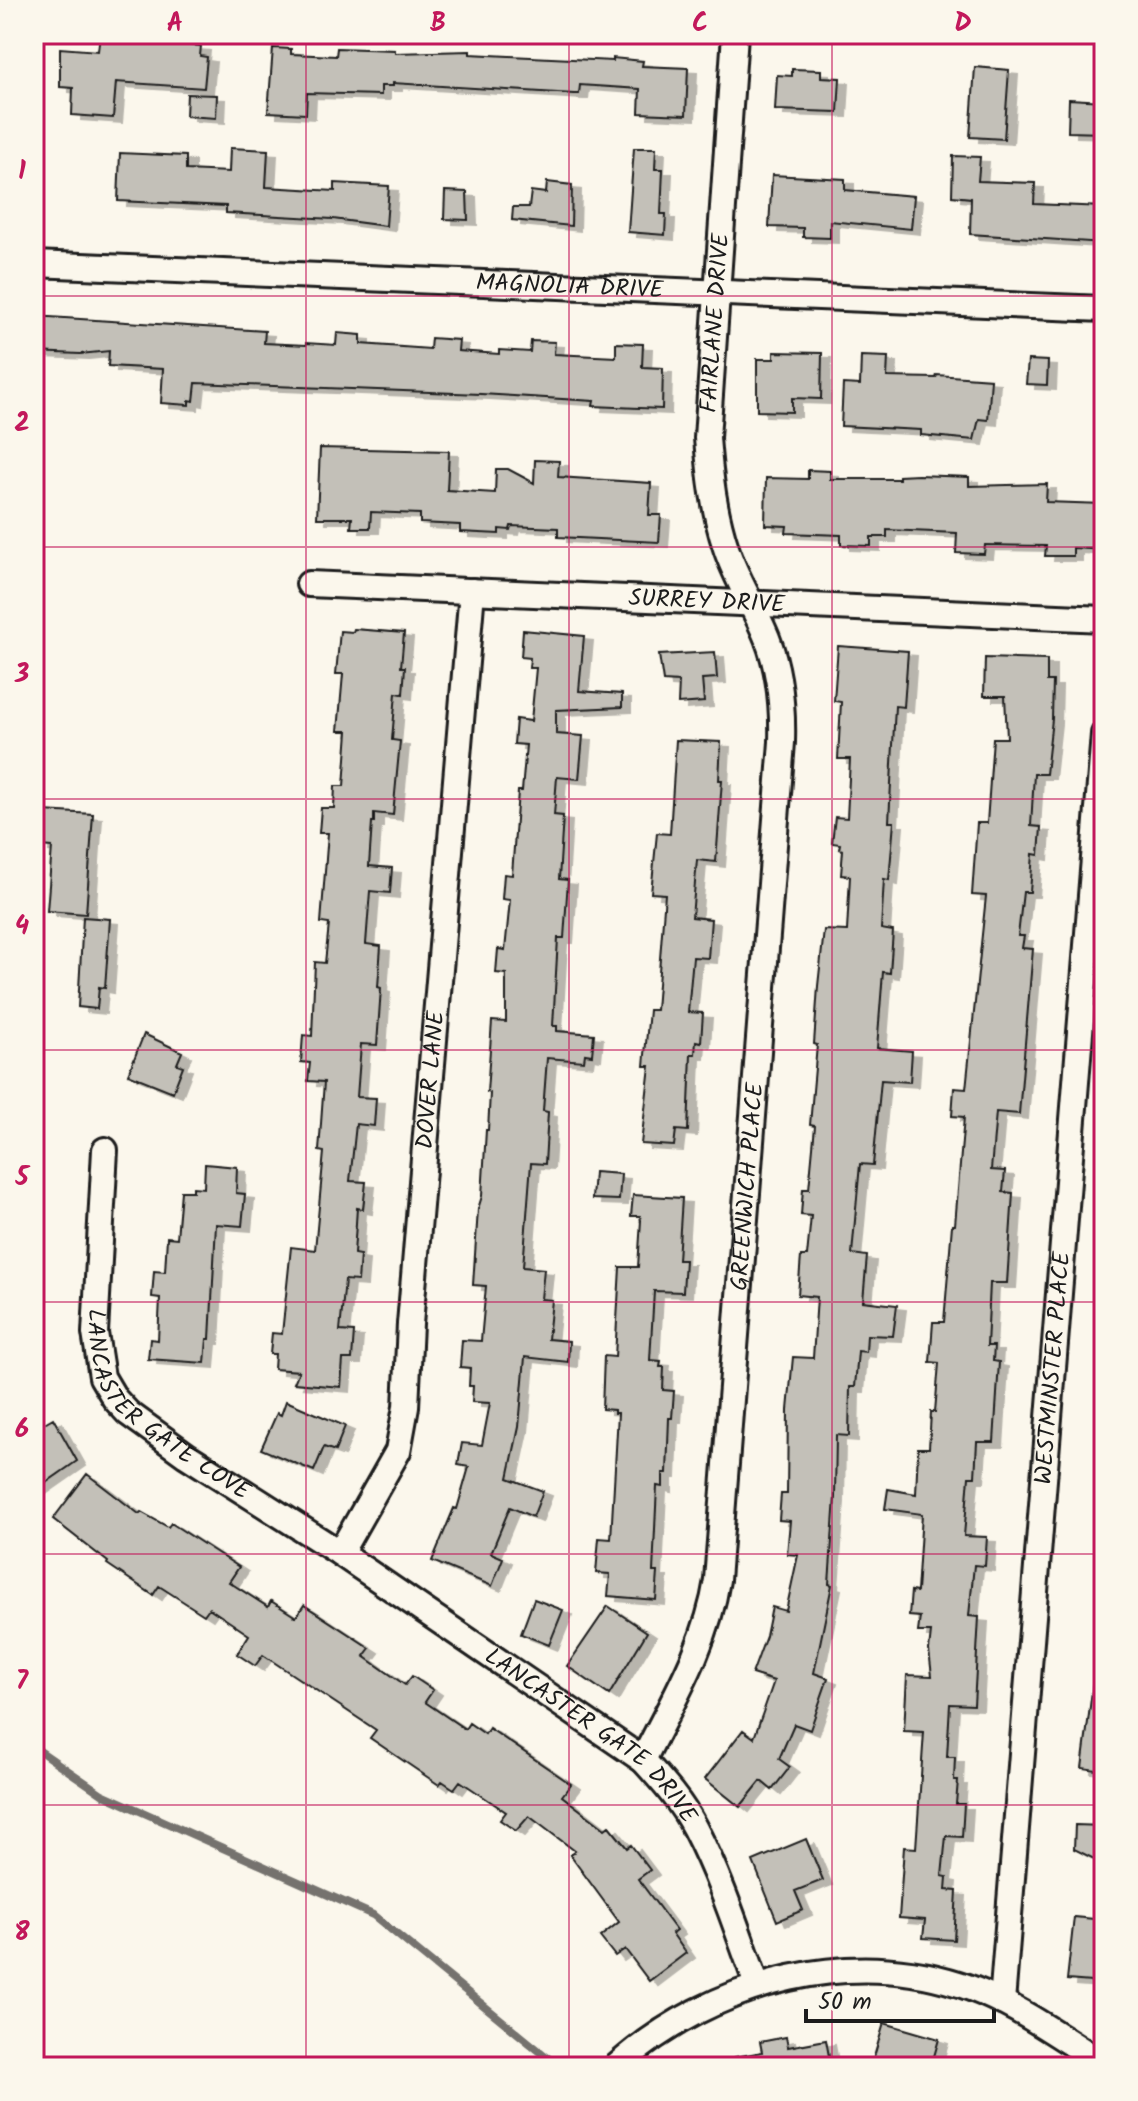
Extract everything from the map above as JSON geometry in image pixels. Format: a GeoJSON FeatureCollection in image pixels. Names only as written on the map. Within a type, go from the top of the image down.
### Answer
{"type":"FeatureCollection","features":[{"type":"Feature","properties":{"kind":"street","name":"FAIRLANE DRIVE"},"geometry":{"type":"LineString","coordinates":[[735,34],[707,438],[710,482],[727,552],[752,603]]}},
{"type":"Feature","properties":{"kind":"street","name":"MAGNOLIA DRIVE"},"geometry":{"type":"LineString","coordinates":[[34,264],[1104,309]]}},
{"type":"Feature","properties":{"kind":"street","name":"SURREY DRIVE"},"geometry":{"type":"LineString","coordinates":[[309,584],[1104,619]]}},
{"type":"Feature","properties":{"kind":"street","name":"DOVER LANE"},"geometry":{"type":"LineString","coordinates":[[340,1553],[398,1451],[406,1407],[414,1276],[472,591]]}},
{"type":"Feature","properties":{"kind":"street","name":"GREENWICH PLACE"},"geometry":{"type":"LineString","coordinates":[[643,1760],[701,1643],[717,1580],[782,742],[779,680],[752,603]]}},
{"type":"Feature","properties":{"kind":"street","name":"WESTMINSTER PLACE"},"geometry":{"type":"LineString","coordinates":[[1002,2002],[1104,734]]}},
{"type":"Feature","properties":{"kind":"street","name":"LANCASTER GATE COVE"},"geometry":{"type":"LineString","coordinates":[[105,1150],[95,1333],[102,1377],[128,1413],[186,1455],[340,1553]]}},
{"type":"Feature","properties":{"kind":"street","name":"LANCASTER GATE DRIVE"},"geometry":{"type":"LineString","coordinates":[[340,1553],[643,1760],[673,1794],[695,1828],[757,1985]]}},
{"type":"Feature","properties":{"kind":"street"},"geometry":{"type":"LineString","coordinates":[[616,2067],[642,2044],[678,2020],[717,2000],[757,1985],[795,1977],[877,1970],[941,1980],[982,1993],[1104,2064]]}},
{"type":"Feature","properties":{"kind":"building"},"geometry":{"type":"Polygon","coordinates":[[[100,34],[120,35],[119,41],[164,44],[164,35],[190,37],[190,45],[201,46],[200,56],[207,57],[204,88],[116,82],[113,118],[72,115],[73,88],[60,87],[60,48],[98,51],[100,34]]]}},
{"type":"Feature","properties":{"kind":"building"},"geometry":{"type":"Polygon","coordinates":[[[273,48],[291,49],[291,54],[336,56],[337,48],[395,50],[395,53],[470,51],[470,54],[613,61],[613,58],[643,61],[642,66],[688,68],[686,115],[639,113],[640,89],[580,85],[579,94],[574,94],[393,83],[393,86],[381,86],[381,95],[307,93],[306,114],[268,112],[273,48]]]}},
{"type":"Feature","properties":{"kind":"building"},"geometry":{"type":"Polygon","coordinates":[[[975,67],[1009,70],[1004,139],[970,137],[975,67]]]}},
{"type":"Feature","properties":{"kind":"building"},"geometry":{"type":"Polygon","coordinates":[[[792,69],[821,70],[821,77],[840,78],[838,112],[775,110],[777,75],[792,76],[792,69]]]}},
{"type":"Feature","properties":{"kind":"building"},"geometry":{"type":"Polygon","coordinates":[[[187,94],[217,95],[216,118],[186,116],[187,94]]]}},
{"type":"Feature","properties":{"kind":"building"},"geometry":{"type":"Polygon","coordinates":[[[1069,99],[1104,101],[1104,133],[1068,132],[1069,99]]]}},
{"type":"Feature","properties":{"kind":"building"},"geometry":{"type":"Polygon","coordinates":[[[230,148],[268,150],[266,187],[335,191],[335,183],[389,186],[386,226],[333,219],[226,213],[226,206],[118,201],[120,153],[186,156],[186,170],[229,172],[230,148]]]}},
{"type":"Feature","properties":{"kind":"building"},"geometry":{"type":"Polygon","coordinates":[[[634,148],[656,148],[655,169],[663,169],[661,214],[666,214],[665,235],[628,232],[634,148]]]}},
{"type":"Feature","properties":{"kind":"building"},"geometry":{"type":"Polygon","coordinates":[[[953,156],[980,157],[978,181],[1035,183],[1034,204],[1104,207],[1104,243],[970,234],[971,198],[952,196],[953,156]]]}},
{"type":"Feature","properties":{"kind":"building"},"geometry":{"type":"Polygon","coordinates":[[[772,175],[845,179],[845,190],[914,196],[911,229],[830,221],[830,238],[803,237],[803,228],[769,227],[772,175]]]}},
{"type":"Feature","properties":{"kind":"building"},"geometry":{"type":"Polygon","coordinates":[[[547,182],[572,185],[571,226],[512,220],[513,207],[529,207],[531,191],[546,193],[547,182]]]}},
{"type":"Feature","properties":{"kind":"building"},"geometry":{"type":"Polygon","coordinates":[[[445,191],[467,192],[468,220],[444,219],[445,191]]]}},
{"type":"Feature","properties":{"kind":"building"},"geometry":{"type":"Polygon","coordinates":[[[34,316],[265,331],[264,343],[336,345],[337,333],[361,335],[361,344],[430,349],[431,338],[459,340],[458,351],[499,354],[499,350],[530,352],[531,341],[555,342],[554,354],[616,357],[616,343],[643,344],[642,367],[663,368],[662,409],[593,406],[594,401],[481,394],[196,383],[194,401],[189,400],[189,405],[161,403],[163,369],[108,366],[109,351],[80,354],[34,352],[34,316]]]}},
{"type":"Feature","properties":{"kind":"building"},"geometry":{"type":"Polygon","coordinates":[[[774,352],[822,353],[821,399],[792,398],[792,412],[757,411],[757,359],[774,359],[774,352]]]}},
{"type":"Feature","properties":{"kind":"building"},"geometry":{"type":"Polygon","coordinates":[[[861,356],[888,357],[887,377],[936,378],[937,375],[991,379],[988,420],[979,419],[974,440],[921,435],[921,430],[841,426],[843,384],[860,385],[861,356]]]}},
{"type":"Feature","properties":{"kind":"building"},"geometry":{"type":"Polygon","coordinates":[[[1028,360],[1048,361],[1047,385],[1026,384],[1028,360]]]}},
{"type":"Feature","properties":{"kind":"building"},"geometry":{"type":"Polygon","coordinates":[[[320,448],[449,451],[447,490],[495,493],[496,469],[508,469],[534,483],[535,460],[559,461],[558,477],[651,483],[649,515],[661,515],[659,542],[558,537],[558,528],[511,526],[510,530],[499,529],[499,534],[460,532],[460,525],[420,523],[420,514],[371,512],[370,528],[351,528],[352,518],[317,518],[320,448]]]}},
{"type":"Feature","properties":{"kind":"building"},"geometry":{"type":"Polygon","coordinates":[[[808,470],[830,471],[830,479],[899,479],[899,476],[918,475],[969,477],[969,486],[1047,484],[1046,502],[1104,504],[1104,550],[1073,548],[1073,556],[1045,556],[1046,546],[985,545],[984,554],[956,553],[957,533],[887,530],[887,537],[871,537],[871,546],[841,545],[841,535],[786,533],[787,526],[765,525],[766,478],[808,479],[808,470]]]}},
{"type":"Feature","properties":{"kind":"building"},"geometry":{"type":"Polygon","coordinates":[[[354,629],[404,633],[401,667],[405,667],[403,694],[396,693],[392,740],[400,741],[393,815],[374,813],[372,822],[369,866],[392,868],[390,893],[370,891],[366,944],[381,946],[378,987],[381,988],[377,1045],[361,1044],[357,1097],[376,1098],[374,1126],[356,1124],[350,1181],[366,1182],[363,1209],[357,1208],[354,1254],[360,1255],[358,1281],[345,1280],[340,1331],[354,1332],[352,1359],[343,1359],[341,1387],[294,1383],[299,1371],[274,1369],[275,1354],[270,1354],[272,1333],[282,1334],[291,1247],[315,1250],[324,1152],[319,1151],[324,1082],[308,1081],[310,1063],[301,1062],[303,1035],[312,1036],[315,962],[325,963],[329,924],[321,923],[328,833],[319,833],[321,808],[334,808],[335,786],[344,786],[348,731],[338,731],[343,674],[336,674],[340,631],[353,632],[354,629]]]}},
{"type":"Feature","properties":{"kind":"building"},"geometry":{"type":"Polygon","coordinates":[[[523,630],[584,636],[579,691],[622,694],[622,707],[556,710],[556,734],[583,736],[579,779],[557,777],[554,815],[563,816],[559,879],[568,880],[564,938],[558,938],[553,1026],[557,1026],[557,1031],[594,1034],[592,1055],[585,1054],[584,1061],[547,1058],[543,1111],[548,1112],[545,1164],[531,1163],[523,1267],[544,1269],[541,1299],[552,1300],[548,1339],[569,1341],[568,1362],[525,1357],[519,1427],[508,1478],[543,1491],[533,1517],[510,1507],[491,1553],[503,1558],[492,1586],[432,1561],[454,1508],[457,1509],[469,1467],[458,1465],[462,1443],[482,1445],[490,1403],[472,1402],[470,1368],[460,1367],[462,1340],[481,1341],[486,1286],[473,1285],[488,1130],[492,1021],[506,1022],[506,974],[496,973],[498,949],[505,950],[510,900],[502,899],[504,874],[512,875],[518,791],[522,791],[526,745],[514,744],[516,719],[531,721],[536,668],[529,668],[530,658],[521,657],[523,630]]]}},
{"type":"Feature","properties":{"kind":"building"},"geometry":{"type":"Polygon","coordinates":[[[838,646],[908,651],[904,707],[895,706],[889,822],[894,822],[889,880],[884,879],[881,929],[893,931],[890,973],[883,972],[877,1048],[912,1051],[910,1082],[881,1080],[873,1165],[860,1164],[852,1254],[867,1256],[863,1301],[897,1305],[893,1336],[867,1335],[866,1352],[858,1351],[855,1387],[850,1387],[849,1436],[836,1435],[829,1584],[832,1585],[814,1673],[828,1678],[810,1730],[794,1724],[779,1759],[790,1767],[772,1790],[761,1781],[740,1807],[705,1779],[743,1730],[754,1738],[774,1681],[752,1674],[766,1636],[772,1607],[786,1611],[798,1555],[787,1554],[790,1521],[779,1520],[781,1494],[787,1494],[788,1410],[793,1357],[813,1358],[817,1297],[798,1295],[801,1256],[807,1256],[811,1216],[801,1215],[803,1189],[809,1189],[815,1126],[810,1125],[818,986],[824,930],[847,931],[850,876],[841,875],[843,850],[839,849],[840,844],[832,843],[835,817],[847,818],[850,759],[838,759],[841,702],[834,701],[838,646]]]}},
{"type":"Feature","properties":{"kind":"building"},"geometry":{"type":"Polygon","coordinates":[[[715,652],[717,678],[702,679],[704,702],[678,704],[679,682],[663,681],[659,655],[715,652]]]}},
{"type":"Feature","properties":{"kind":"building"},"geometry":{"type":"Polygon","coordinates":[[[985,658],[1047,660],[1047,681],[1053,681],[1046,774],[1034,774],[1031,826],[1041,827],[1039,855],[1033,854],[1030,892],[1023,892],[1018,936],[1024,936],[1022,948],[1033,949],[1019,1114],[996,1112],[991,1170],[1005,1171],[1003,1192],[1013,1193],[1007,1283],[990,1283],[987,1346],[994,1346],[993,1361],[999,1362],[994,1442],[977,1442],[975,1477],[969,1477],[964,1536],[987,1537],[985,1566],[974,1565],[969,1616],[979,1617],[974,1705],[950,1704],[947,1757],[955,1757],[954,1780],[958,1780],[956,1804],[964,1804],[962,1837],[946,1836],[942,1876],[947,1877],[946,1890],[957,1891],[954,1940],[923,1938],[925,1920],[899,1918],[904,1847],[916,1848],[924,1732],[904,1731],[907,1675],[932,1676],[929,1650],[931,1632],[918,1632],[920,1617],[909,1616],[911,1591],[917,1592],[922,1514],[885,1509],[888,1489],[916,1494],[918,1448],[929,1448],[931,1412],[935,1412],[939,1363],[930,1362],[933,1322],[944,1322],[964,1117],[952,1116],[954,1088],[966,1089],[986,896],[972,895],[977,823],[987,823],[993,738],[1007,738],[1005,696],[984,696],[985,658]]]}},
{"type":"Feature","properties":{"kind":"building"},"geometry":{"type":"Polygon","coordinates":[[[676,740],[721,742],[719,780],[722,780],[716,862],[697,860],[692,917],[711,919],[708,958],[693,957],[688,1012],[703,1013],[701,1042],[696,1041],[695,1054],[691,1054],[688,1131],[676,1130],[674,1146],[641,1144],[650,1066],[644,1066],[649,1010],[656,1010],[665,894],[651,893],[657,833],[670,834],[676,740]]]}},
{"type":"Feature","properties":{"kind":"building"},"geometry":{"type":"Polygon","coordinates":[[[43,811],[93,814],[86,914],[47,911],[52,847],[40,846],[43,811]]]}},
{"type":"Feature","properties":{"kind":"building"},"geometry":{"type":"Polygon","coordinates":[[[83,917],[110,919],[105,988],[99,987],[97,1009],[78,1007],[83,917]]]}},
{"type":"Feature","properties":{"kind":"building"},"geometry":{"type":"Polygon","coordinates":[[[144,1034],[182,1052],[177,1064],[183,1066],[173,1092],[128,1074],[144,1034]]]}},
{"type":"Feature","properties":{"kind":"building"},"geometry":{"type":"Polygon","coordinates":[[[205,1164],[237,1167],[236,1193],[245,1194],[242,1226],[216,1224],[210,1339],[207,1339],[205,1363],[148,1359],[150,1339],[158,1340],[160,1298],[152,1297],[154,1271],[165,1272],[167,1237],[177,1238],[181,1191],[193,1191],[193,1187],[204,1188],[205,1164]]]}},
{"type":"Feature","properties":{"kind":"building"},"geometry":{"type":"Polygon","coordinates":[[[594,1172],[621,1174],[619,1200],[592,1199],[594,1172]]]}},
{"type":"Feature","properties":{"kind":"building"},"geometry":{"type":"Polygon","coordinates":[[[633,1195],[682,1198],[678,1260],[685,1260],[683,1292],[654,1291],[650,1360],[661,1361],[660,1367],[664,1367],[663,1390],[674,1391],[672,1418],[669,1418],[667,1473],[663,1473],[663,1487],[657,1486],[653,1572],[658,1572],[656,1600],[608,1596],[610,1574],[596,1573],[599,1538],[611,1539],[618,1413],[602,1409],[604,1356],[615,1357],[620,1267],[638,1267],[641,1220],[640,1216],[631,1216],[633,1195]]]}},
{"type":"Feature","properties":{"kind":"building"},"geometry":{"type":"Polygon","coordinates":[[[286,1401],[345,1426],[335,1451],[324,1447],[314,1471],[261,1449],[277,1413],[281,1415],[286,1401]]]}},
{"type":"Feature","properties":{"kind":"building"},"geometry":{"type":"Polygon","coordinates":[[[53,1418],[77,1461],[34,1491],[34,1429],[53,1418]]]}},
{"type":"Feature","properties":{"kind":"building"},"geometry":{"type":"Polygon","coordinates":[[[87,1474],[139,1514],[141,1512],[168,1527],[171,1523],[239,1567],[229,1582],[268,1607],[271,1601],[296,1617],[304,1605],[370,1648],[364,1656],[405,1685],[412,1676],[433,1690],[425,1702],[465,1729],[469,1723],[485,1734],[489,1728],[571,1784],[562,1796],[605,1829],[609,1826],[627,1848],[631,1845],[650,1870],[638,1879],[676,1930],[672,1933],[686,1953],[649,1981],[625,1949],[615,1956],[600,1937],[619,1922],[570,1855],[575,1851],[529,1816],[516,1831],[500,1820],[506,1812],[460,1781],[454,1789],[442,1781],[439,1785],[370,1738],[376,1730],[263,1655],[255,1666],[237,1654],[249,1635],[209,1608],[204,1615],[159,1586],[153,1595],[107,1564],[53,1519],[87,1474]]]}},
{"type":"Feature","properties":{"kind":"building"},"geometry":{"type":"Polygon","coordinates":[[[534,1599],[563,1610],[549,1645],[521,1634],[534,1599]]]}},
{"type":"Feature","properties":{"kind":"building"},"geometry":{"type":"Polygon","coordinates":[[[608,1606],[647,1632],[609,1695],[567,1666],[608,1606]]]}},
{"type":"Feature","properties":{"kind":"building"},"geometry":{"type":"Polygon","coordinates":[[[1093,1683],[1104,1684],[1104,1771],[1082,1768],[1093,1683]]]}},
{"type":"Feature","properties":{"kind":"building"},"geometry":{"type":"Polygon","coordinates":[[[1075,1825],[1104,1826],[1104,1864],[1074,1849],[1075,1825]]]}},
{"type":"Feature","properties":{"kind":"building"},"geometry":{"type":"Polygon","coordinates":[[[806,1839],[823,1880],[795,1891],[803,1910],[777,1921],[753,1861],[806,1839]]]}},
{"type":"Feature","properties":{"kind":"building"},"geometry":{"type":"Polygon","coordinates":[[[1074,1917],[1104,1920],[1104,1983],[1067,1980],[1074,1917]]]}},
{"type":"Feature","properties":{"kind":"building"},"geometry":{"type":"Polygon","coordinates":[[[884,2023],[939,2039],[931,2067],[871,2067],[884,2023]]]}},
{"type":"Feature","properties":{"kind":"building"},"geometry":{"type":"Polygon","coordinates":[[[786,2037],[788,2047],[826,2040],[831,2067],[736,2067],[735,2057],[762,2052],[760,2042],[786,2037]]]}},
{"type":"Feature","properties":{"kind":"waterway"},"geometry":{"type":"LineString","coordinates":[[34,1747],[102,1794],[373,1915],[559,2067]]}}]}
